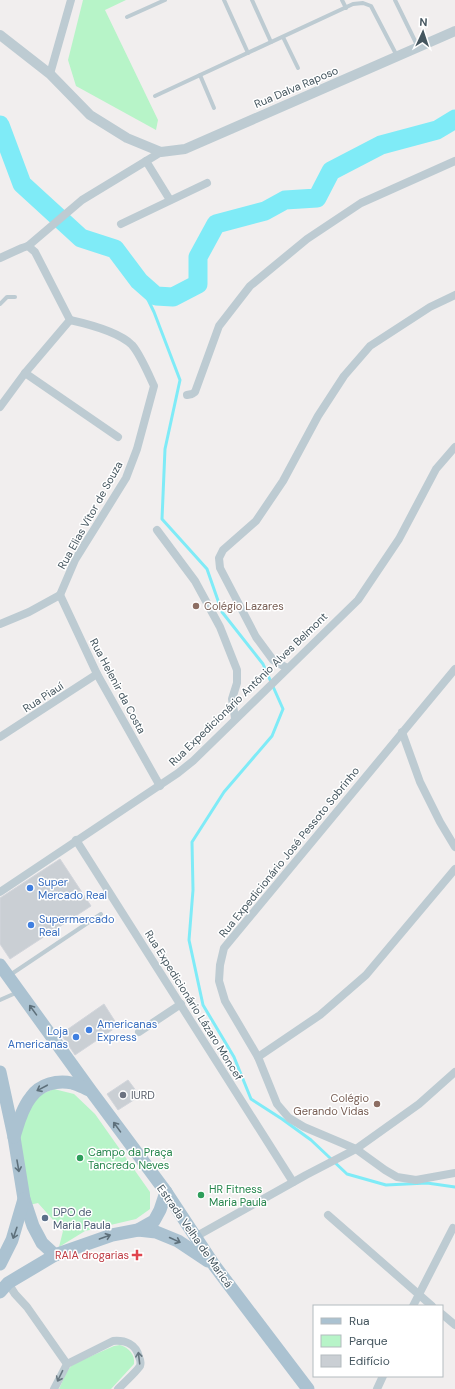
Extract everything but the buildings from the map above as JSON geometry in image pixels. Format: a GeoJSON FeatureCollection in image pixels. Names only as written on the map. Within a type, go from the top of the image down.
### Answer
{"type":"FeatureCollection","features":[{"type":"Feature","properties":{"kind":"main road","name":"Estrada Velha de Maricá"},"geometry":{"type":"LineString","coordinates":[[2,968],[166,1192],[214,1265],[308,1389]]}},
{"type":"Feature","properties":{"kind":"main road"},"geometry":{"type":"LineString","coordinates":[[0,1072],[14,1136],[24,1200],[33,1226],[42,1243],[55,1255]]}},
{"type":"Feature","properties":{"kind":"main road"},"geometry":{"type":"LineString","coordinates":[[14,1136],[30,1097],[40,1088],[55,1082],[73,1083],[91,1091]]}},
{"type":"Feature","properties":{"kind":"main road"},"geometry":{"type":"LineString","coordinates":[[138,1230],[154,1221],[160,1210],[166,1192]]}},
{"type":"Feature","properties":{"kind":"main road"},"geometry":{"type":"LineString","coordinates":[[0,1264],[12,1240],[24,1200]]}},
{"type":"Feature","properties":{"kind":"main road"},"geometry":{"type":"LineString","coordinates":[[4,1287],[55,1255],[112,1235],[138,1230],[156,1232],[178,1241],[214,1265]]}},
{"type":"Feature","properties":{"kind":"street"},"geometry":{"type":"LineString","coordinates":[[50,74],[71,0]]}},
{"type":"Feature","properties":{"kind":"street","name":"Rua Dalva Raposo"},"geometry":{"type":"LineString","coordinates":[[28,246],[85,199],[161,152],[185,149],[455,31]]}},
{"type":"Feature","properties":{"kind":"street"},"geometry":{"type":"LineString","coordinates":[[0,35],[50,74],[90,115],[127,138],[161,152]]}},
{"type":"Feature","properties":{"kind":"street"},"geometry":{"type":"LineString","coordinates":[[187,395],[195,392],[219,326],[250,286],[307,239],[361,203],[455,160]]}},
{"type":"Feature","properties":{"kind":"street"},"geometry":{"type":"LineString","coordinates":[[146,161],[170,200]]}},
{"type":"Feature","properties":{"kind":"street"},"geometry":{"type":"LineString","coordinates":[[121,224],[207,182]]}},
{"type":"Feature","properties":{"kind":"street"},"geometry":{"type":"LineString","coordinates":[[0,258],[28,246],[35,252],[70,320],[25,373],[0,407]]}},
{"type":"Feature","properties":{"kind":"street"},"geometry":{"type":"LineString","coordinates":[[285,670],[273,660],[256,637],[220,568],[219,558],[223,550],[256,521],[283,481],[318,416],[344,376],[370,346],[430,307],[455,295]]}},
{"type":"Feature","properties":{"kind":"street","name":"Rua Elias Vítor de Souza"},"geometry":{"type":"LineString","coordinates":[[60,595],[75,560],[126,478],[137,449],[154,386],[142,361],[132,345],[115,334],[70,320]]}},
{"type":"Feature","properties":{"kind":"street"},"geometry":{"type":"LineString","coordinates":[[25,373],[118,437]]}},
{"type":"Feature","properties":{"kind":"street","name":"Rua Expedicionário Antônio Alves Belmont"},"geometry":{"type":"LineString","coordinates":[[0,892],[76,840],[160,786],[193,761],[248,705],[358,600],[399,539],[436,468],[455,447]]}},
{"type":"Feature","properties":{"kind":"street"},"geometry":{"type":"LineString","coordinates":[[157,530],[195,581],[220,627],[237,670],[236,683],[232,699],[235,718]]}},
{"type":"Feature","properties":{"kind":"street"},"geometry":{"type":"LineString","coordinates":[[0,624],[29,612],[60,595]]}},
{"type":"Feature","properties":{"kind":"street","name":"Rua Helenir da Costa"},"geometry":{"type":"LineString","coordinates":[[60,595],[97,674],[160,786]]}},
{"type":"Feature","properties":{"kind":"street","name":"Rua Expedicionário José Pessoto Sobrinho"},"geometry":{"type":"LineString","coordinates":[[455,668],[224,948],[220,965],[219,981],[225,1001],[258,1058],[277,1104],[289,1118],[304,1127],[356,1149],[384,1170],[397,1177],[416,1180],[455,1173]]}},
{"type":"Feature","properties":{"kind":"street","name":"Rua Piauí"},"geometry":{"type":"LineString","coordinates":[[0,737],[97,674]]}},
{"type":"Feature","properties":{"kind":"street"},"geometry":{"type":"LineString","coordinates":[[402,732],[420,782],[440,822],[455,847]]}},
{"type":"Feature","properties":{"kind":"street","name":"Rua Expedicionário Lázaro Moncef"},"geometry":{"type":"LineString","coordinates":[[76,840],[182,1004],[293,1182]]}},
{"type":"Feature","properties":{"kind":"street"},"geometry":{"type":"LineString","coordinates":[[258,1058],[320,1015],[366,975],[455,869]]}},
{"type":"Feature","properties":{"kind":"street"},"geometry":{"type":"LineString","coordinates":[[139,1032],[182,1004]]}},
{"type":"Feature","properties":{"kind":"street"},"geometry":{"type":"LineString","coordinates":[[195,1237],[293,1182],[356,1149],[419,1104],[455,1072]]}},
{"type":"Feature","properties":{"kind":"street"},"geometry":{"type":"LineString","coordinates":[[328,1215],[431,1305]]}},
{"type":"Feature","properties":{"kind":"street"},"geometry":{"type":"LineString","coordinates":[[414,1305],[418,1295],[453,1228]]}},
{"type":"Feature","properties":{"kind":"street"},"geometry":{"type":"LineString","coordinates":[[4,1287],[15,1294],[27,1307],[67,1364]]}},
{"type":"Feature","properties":{"kind":"street"},"geometry":{"type":"LineString","coordinates":[[443,1315],[455,1325]]}},
{"type":"Feature","properties":{"kind":"street"},"geometry":{"type":"LineString","coordinates":[[54,1389],[67,1364],[113,1341],[120,1340],[134,1346],[138,1352],[140,1366],[118,1389]]}},
{"type":"Feature","properties":{"kind":"street"},"geometry":{"type":"LineString","coordinates":[[377,1389],[383,1377]]}},
{"type":"Feature","properties":{"kind":"lane"},"geometry":{"type":"LineString","coordinates":[[127,17],[165,0]]}},
{"type":"Feature","properties":{"kind":"lane"},"geometry":{"type":"LineString","coordinates":[[224,0],[248,53]]}},
{"type":"Feature","properties":{"kind":"lane"},"geometry":{"type":"LineString","coordinates":[[252,0],[271,42]]}},
{"type":"Feature","properties":{"kind":"lane"},"geometry":{"type":"LineString","coordinates":[[342,0],[346,8]]}},
{"type":"Feature","properties":{"kind":"lane"},"geometry":{"type":"LineString","coordinates":[[395,0],[418,48]]}},
{"type":"Feature","properties":{"kind":"lane"},"geometry":{"type":"LineString","coordinates":[[155,96],[353,4],[362,3],[371,6],[398,56]]}},
{"type":"Feature","properties":{"kind":"lane"},"geometry":{"type":"LineString","coordinates":[[283,37],[298,68]]}},
{"type":"Feature","properties":{"kind":"lane"},"geometry":{"type":"LineString","coordinates":[[200,75],[214,108]]}},
{"type":"Feature","properties":{"kind":"lane"},"geometry":{"type":"LineString","coordinates":[[0,304],[7,297],[15,297]]}},
{"type":"Feature","properties":{"kind":"lane"},"geometry":{"type":"LineString","coordinates":[[2,968],[101,914]]}},
{"type":"Feature","properties":{"kind":"lane"},"geometry":{"type":"LineString","coordinates":[[0,1000],[19,991]]}},
{"type":"Feature","properties":{"kind":"green space"},"geometry":{"type":"Polygon","coordinates":[[[83,0],[126,0],[105,10],[158,120],[156,130],[76,86],[68,60],[83,0]]]}},
{"type":"Feature","properties":{"kind":"green space"},"geometry":{"type":"Polygon","coordinates":[[[54,1089],[74,1094],[95,1114],[150,1192],[150,1209],[136,1219],[85,1231],[59,1247],[63,1231],[38,1203],[29,1205],[19,1143],[24,1119],[37,1096],[54,1089]]]}},
{"type":"Feature","properties":{"kind":"green space"},"geometry":{"type":"Polygon","coordinates":[[[120,1345],[131,1352],[134,1357],[134,1364],[111,1389],[59,1389],[67,1371],[73,1364],[114,1346],[120,1345]]]}},
{"type":"Feature","properties":{"kind":"waterway"},"geometry":{"type":"LineString","coordinates":[[0,125],[22,184],[81,238],[115,249],[139,281],[156,296],[173,297],[198,284],[198,257],[216,224],[265,211],[285,200],[317,198],[331,171],[381,145],[437,130],[455,119]]}},
{"type":"Feature","properties":{"kind":"waterway"},"geometry":{"type":"LineString","coordinates":[[139,281],[154,312],[180,380],[165,449],[162,519],[207,569],[222,612],[263,664],[283,709],[272,736],[224,792],[192,842],[193,890],[189,940],[203,1005],[234,1057],[251,1099],[311,1140],[347,1174],[386,1185],[427,1183],[455,1187]]}},
{"type":"Feature","properties":{"kind":"place","name":"Colégio Lazares"},"geometry":{"type":"Point","coordinates":[196,606]}},
{"type":"Feature","properties":{"kind":"place","name":"Super Mercado Real"},"geometry":{"type":"Point","coordinates":[30,888]}},
{"type":"Feature","properties":{"kind":"place","name":"Supermercado Real"},"geometry":{"type":"Point","coordinates":[31,925]}},
{"type":"Feature","properties":{"kind":"place","name":"Americanas Express"},"geometry":{"type":"Point","coordinates":[89,1030]}},
{"type":"Feature","properties":{"kind":"place","name":"Loja Americanas"},"geometry":{"type":"Point","coordinates":[76,1037]}},
{"type":"Feature","properties":{"kind":"place","name":"IURD"},"geometry":{"type":"Point","coordinates":[123,1095]}},
{"type":"Feature","properties":{"kind":"place","name":"Colégio Gerando Vidas"},"geometry":{"type":"Point","coordinates":[377,1104]}},
{"type":"Feature","properties":{"kind":"place","name":"Campo da Praça Tancredo Neves"},"geometry":{"type":"Point","coordinates":[80,1158]}},
{"type":"Feature","properties":{"kind":"place","name":"HR Fitness Maria Paula"},"geometry":{"type":"Point","coordinates":[201,1195]}},
{"type":"Feature","properties":{"kind":"place","name":"DPO de Maria Paula"},"geometry":{"type":"Point","coordinates":[45,1218]}},
{"type":"Feature","properties":{"kind":"place","name":"RAIA drogarias"},"geometry":{"type":"Point","coordinates":[137,1255]}}]}
